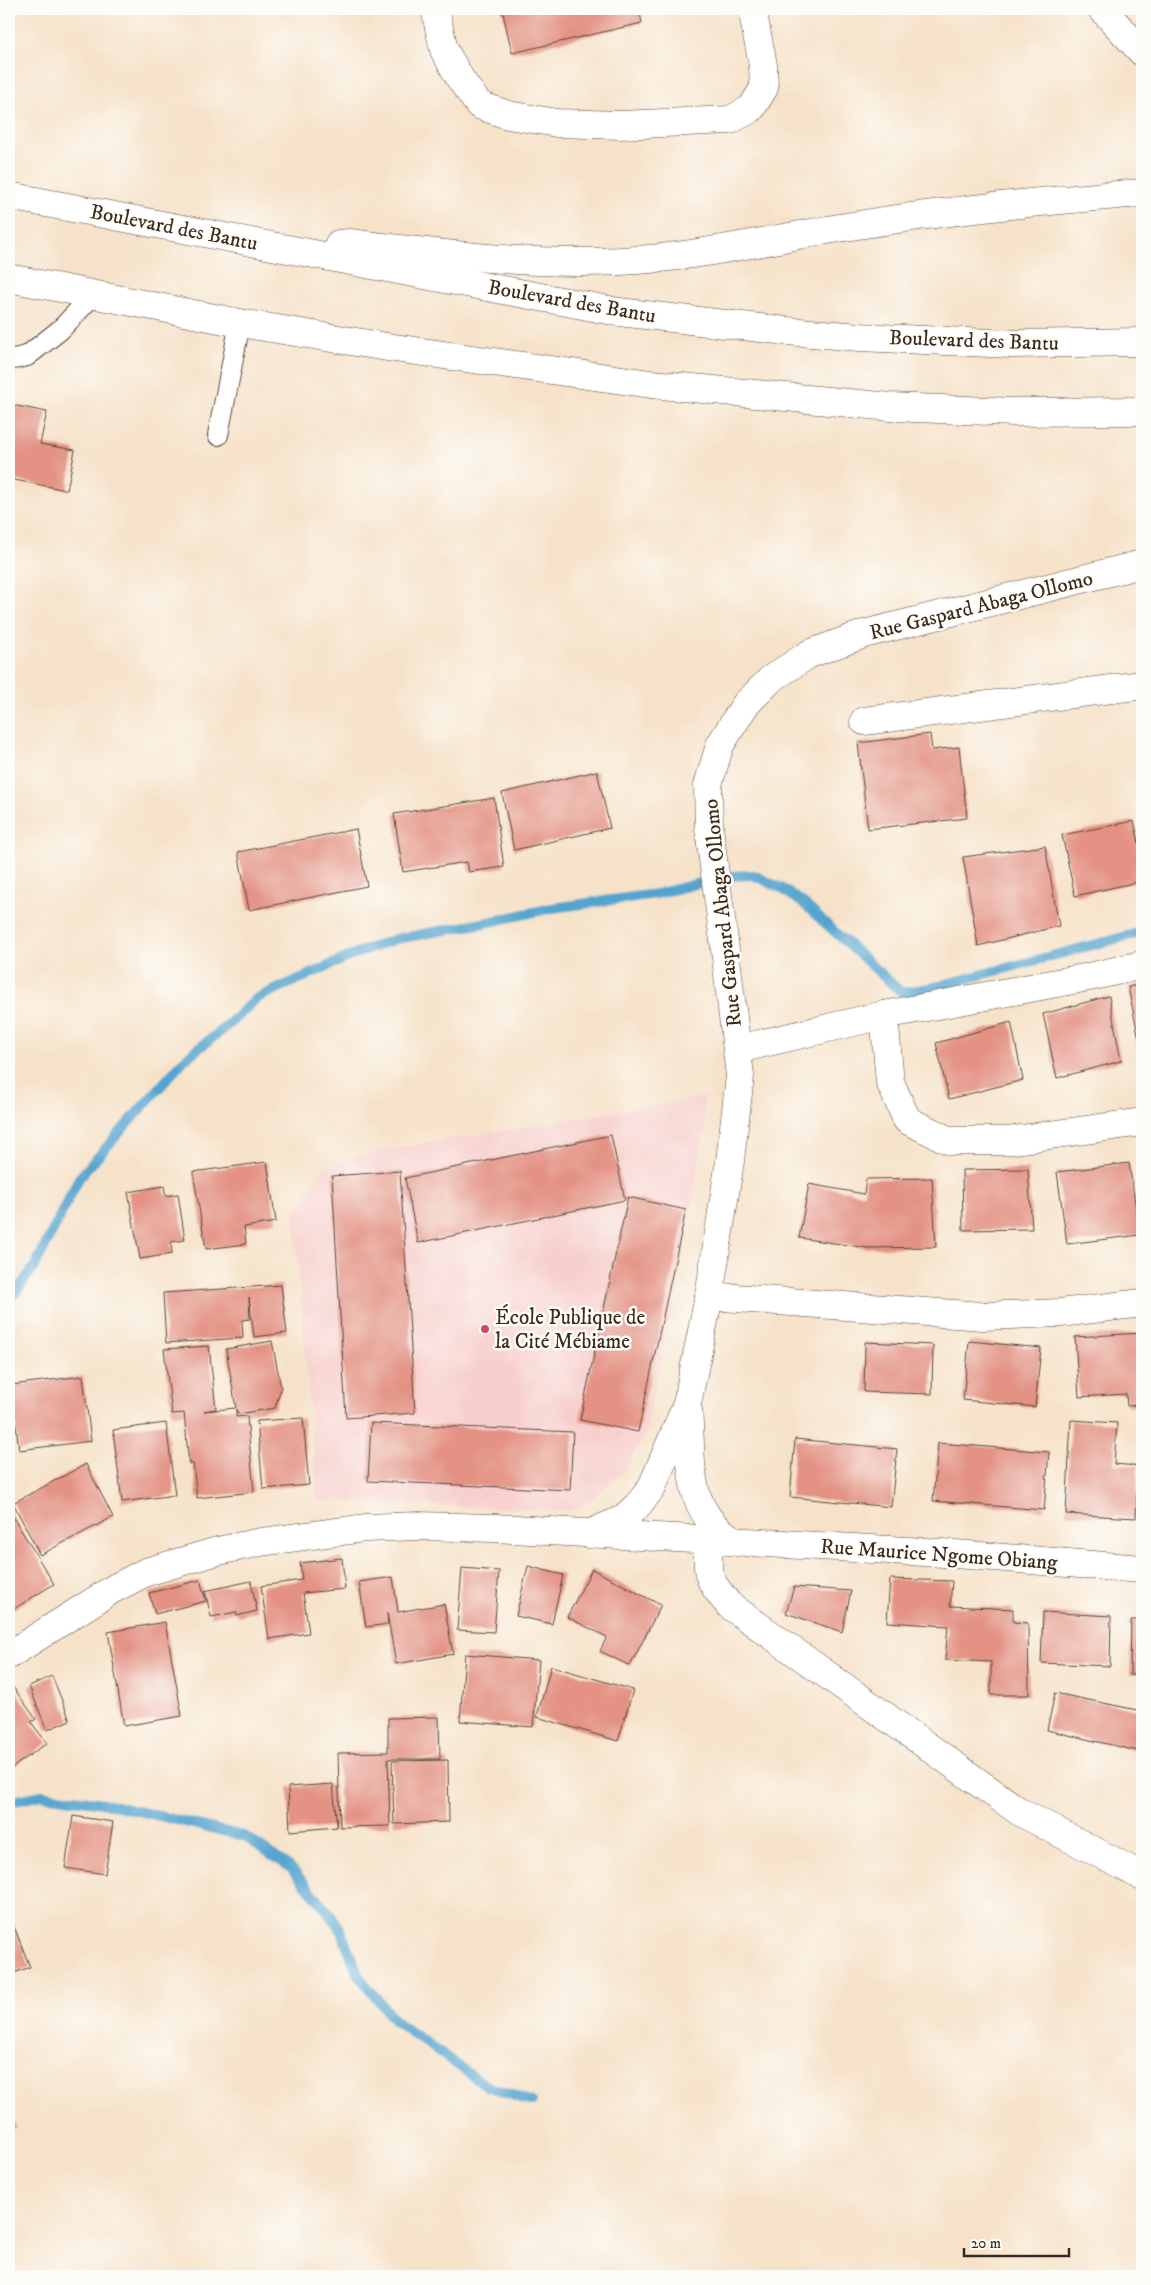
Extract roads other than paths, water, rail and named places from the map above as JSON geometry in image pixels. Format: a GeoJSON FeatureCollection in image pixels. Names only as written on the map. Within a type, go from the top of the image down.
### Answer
{"type":"FeatureCollection","features":[{"type":"Feature","properties":{"kind":"main road"},"geometry":{"type":"LineString","coordinates":[[435,9],[444,50],[461,80],[479,105],[508,115],[557,122],[620,125],[730,120],[751,108],[764,88],[763,65],[752,9]]}},
{"type":"Feature","properties":{"kind":"main road"},"geometry":{"type":"LineString","coordinates":[[1102,9],[1142,52]]}},
{"type":"Feature","properties":{"kind":"main road"},"geometry":{"type":"LineString","coordinates":[[278,247],[350,243],[504,260],[589,262],[649,259],[913,217],[1142,193]]}},
{"type":"Feature","properties":{"kind":"main road","name":"Boulevard des Bantu"},"geometry":{"type":"LineString","coordinates":[[9,196],[213,237],[278,247],[619,312],[787,331],[1012,344],[1142,342]]}},
{"type":"Feature","properties":{"kind":"main road"},"geometry":{"type":"LineString","coordinates":[[9,278],[95,293],[240,323],[388,347],[651,384],[891,407],[1014,412],[1142,412]]}},
{"type":"Feature","properties":{"kind":"main road","name":"Rue Gaspard Abaga Ollomo"},"geometry":{"type":"LineString","coordinates":[[687,1404],[709,1296],[730,1161],[740,1076],[709,829],[708,785],[720,745],[745,705],[771,679],[809,654],[864,634],[1142,564]]}},
{"type":"Feature","properties":{"kind":"main road"},"geometry":{"type":"LineString","coordinates":[[864,721],[1142,685]]}},
{"type":"Feature","properties":{"kind":"main road"},"geometry":{"type":"LineString","coordinates":[[738,1049],[884,1015],[1089,977],[1142,965]]}},
{"type":"Feature","properties":{"kind":"main road"},"geometry":{"type":"LineString","coordinates":[[884,1015],[890,1082],[907,1120],[950,1141],[1007,1141],[1142,1122]]}},
{"type":"Feature","properties":{"kind":"main road"},"geometry":{"type":"LineString","coordinates":[[709,1296],[982,1316],[1060,1313],[1142,1303]]}},
{"type":"Feature","properties":{"kind":"main road"},"geometry":{"type":"LineString","coordinates":[[9,1655],[106,1594],[146,1572],[218,1551],[261,1542],[365,1528],[418,1526],[495,1528],[589,1534],[623,1519],[637,1506],[651,1488],[687,1404]]}},
{"type":"Feature","properties":{"kind":"main road"},"geometry":{"type":"LineString","coordinates":[[687,1404],[694,1488],[701,1510],[711,1524],[723,1535],[737,1542]]}},
{"type":"Feature","properties":{"kind":"main road","name":"Rue Maurice Ngome Obiang"},"geometry":{"type":"LineString","coordinates":[[589,1534],[933,1553],[1142,1569]]}},
{"type":"Feature","properties":{"kind":"main road"},"geometry":{"type":"LineString","coordinates":[[709,1540],[707,1563],[710,1582],[729,1605],[1020,1812],[1142,1876]]}},
{"type":"Feature","properties":{"kind":"lane"},"geometry":{"type":"LineString","coordinates":[[9,360],[27,356],[47,341],[95,293]]}},
{"type":"Feature","properties":{"kind":"lane"},"geometry":{"type":"LineString","coordinates":[[218,435],[240,323]]}},
{"type":"Feature","properties":{"kind":"waterway"},"geometry":{"type":"LineString","coordinates":[[731,876],[753,875],[781,888],[803,903],[902,993],[935,987],[1142,932]]}},
{"type":"Feature","properties":{"kind":"waterway"},"geometry":{"type":"LineString","coordinates":[[9,1301],[35,1266],[79,1178],[186,1058],[221,1031],[257,998],[357,953],[396,939],[552,908],[656,894],[700,883]]}},
{"type":"Feature","properties":{"kind":"waterway"},"geometry":{"type":"LineString","coordinates":[[9,1802],[42,1795],[104,1803],[244,1836],[290,1867],[318,1899],[339,1926],[359,1976],[394,2020],[487,2086],[532,2102]]}},
{"type":"Feature","properties":{"kind":"place","name":"École Publique de la Cité Mébiame"},"geometry":{"type":"Point","coordinates":[485,1329]}}]}
